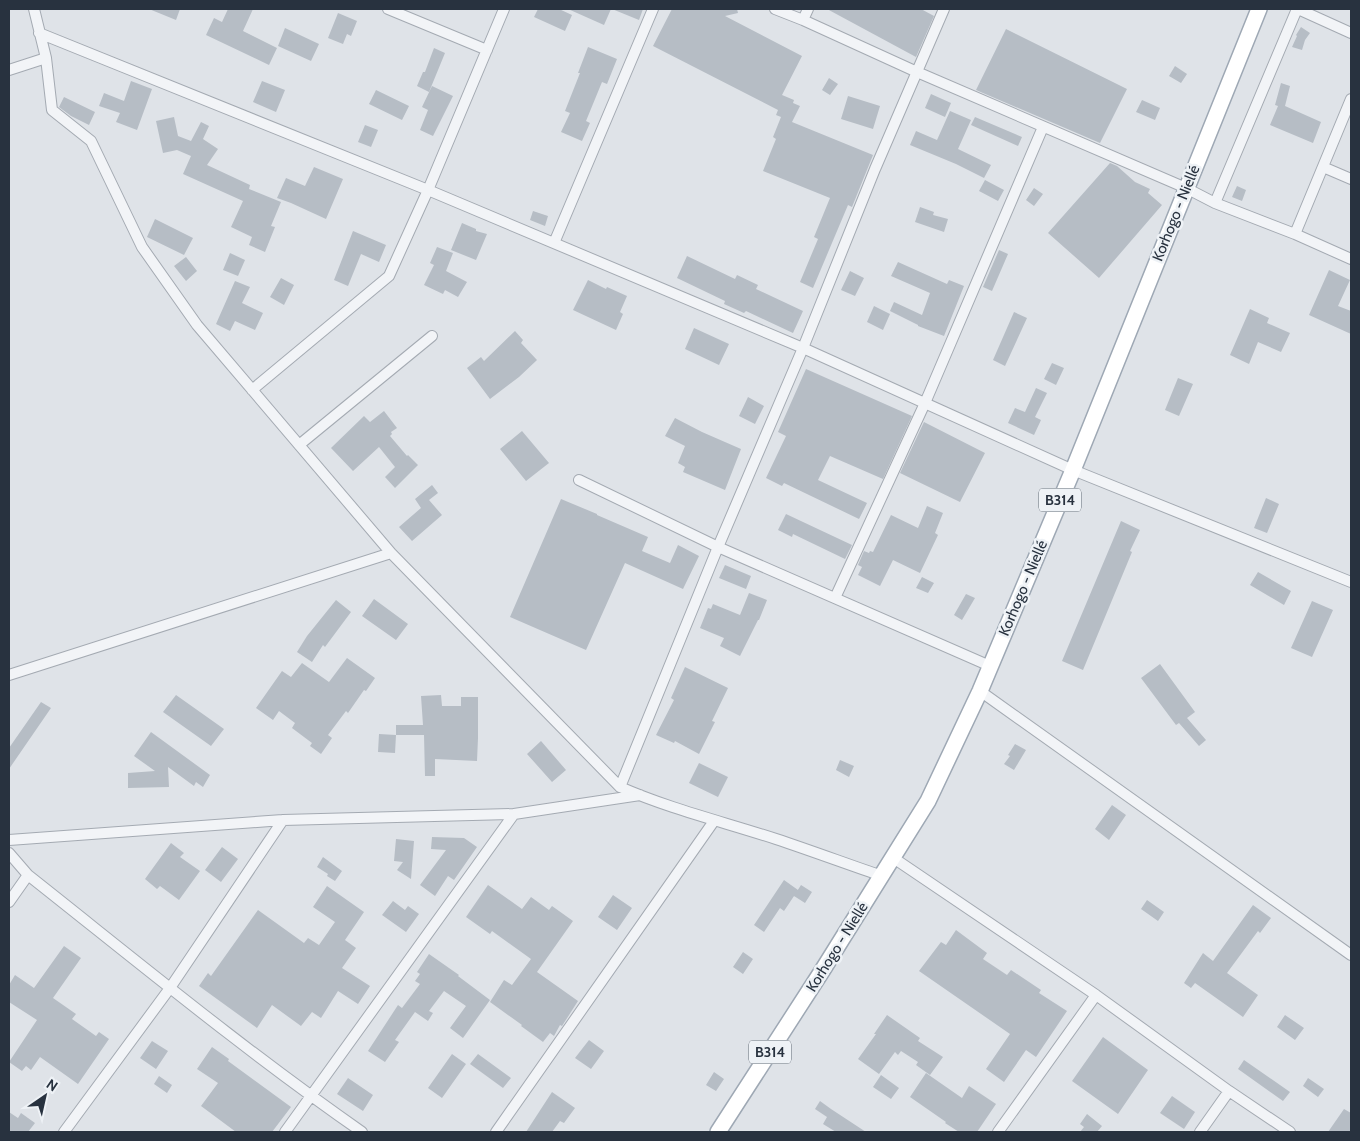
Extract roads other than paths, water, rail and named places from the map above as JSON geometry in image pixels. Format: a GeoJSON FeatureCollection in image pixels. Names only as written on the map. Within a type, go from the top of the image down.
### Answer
{"type":"FeatureCollection","features":[{"type":"Feature","properties":{"kind":"main road","name":"Korhogo - Niellé"},"geometry":{"type":"LineString","coordinates":[[718,1132],[822,971],[928,801],[980,691],[1073,470],[1259,9]]}},
{"type":"Feature","properties":{"kind":"street"},"geometry":{"type":"LineString","coordinates":[[34,9],[46,58],[52,110],[91,141],[142,247],[197,325],[391,553],[620,786],[640,795],[777,839],[882,876]]}},
{"type":"Feature","properties":{"kind":"street"},"geometry":{"type":"LineString","coordinates":[[388,9],[487,50]]}},
{"type":"Feature","properties":{"kind":"street"},"geometry":{"type":"LineString","coordinates":[[252,390],[389,276],[428,190],[504,9]]}},
{"type":"Feature","properties":{"kind":"street"},"geometry":{"type":"LineString","coordinates":[[554,243],[653,9]]}},
{"type":"Feature","properties":{"kind":"street"},"geometry":{"type":"LineString","coordinates":[[775,9],[1186,188],[1215,203],[1296,234],[1351,259]]}},
{"type":"Feature","properties":{"kind":"street"},"geometry":{"type":"LineString","coordinates":[[803,20],[808,9]]}},
{"type":"Feature","properties":{"kind":"street"},"geometry":{"type":"LineString","coordinates":[[620,786],[718,547],[803,348],[875,169],[944,9]]}},
{"type":"Feature","properties":{"kind":"street"},"geometry":{"type":"LineString","coordinates":[[1215,203],[1298,9],[1351,33]]}},
{"type":"Feature","properties":{"kind":"street"},"geometry":{"type":"LineString","coordinates":[[39,33],[428,190],[803,348],[1073,470],[1351,582]]}},
{"type":"Feature","properties":{"kind":"street"},"geometry":{"type":"LineString","coordinates":[[9,70],[46,58]]}},
{"type":"Feature","properties":{"kind":"street"},"geometry":{"type":"LineString","coordinates":[[1296,234],[1351,99]]}},
{"type":"Feature","properties":{"kind":"street"},"geometry":{"type":"LineString","coordinates":[[835,598],[925,403],[1044,126]]}},
{"type":"Feature","properties":{"kind":"street"},"geometry":{"type":"LineString","coordinates":[[1323,167],[1351,179]]}},
{"type":"Feature","properties":{"kind":"street"},"geometry":{"type":"LineString","coordinates":[[299,445],[432,336]]}},
{"type":"Feature","properties":{"kind":"street"},"geometry":{"type":"LineString","coordinates":[[579,480],[718,547],[990,666]]}},
{"type":"Feature","properties":{"kind":"street"},"geometry":{"type":"LineString","coordinates":[[9,675],[391,553]]}},
{"type":"Feature","properties":{"kind":"street"},"geometry":{"type":"LineString","coordinates":[[980,691],[1351,956]]}},
{"type":"Feature","properties":{"kind":"street"},"geometry":{"type":"LineString","coordinates":[[9,840],[283,820],[514,814],[640,795]]}},
{"type":"Feature","properties":{"kind":"street"},"geometry":{"type":"LineString","coordinates":[[285,1132],[514,814]]}},
{"type":"Feature","properties":{"kind":"street"},"geometry":{"type":"LineString","coordinates":[[64,1132],[170,988],[283,820]]}},
{"type":"Feature","properties":{"kind":"street"},"geometry":{"type":"LineString","coordinates":[[496,1132],[714,820]]}},
{"type":"Feature","properties":{"kind":"street"},"geometry":{"type":"LineString","coordinates":[[9,853],[28,875],[170,988],[311,1096],[362,1132]]}},
{"type":"Feature","properties":{"kind":"street"},"geometry":{"type":"LineString","coordinates":[[892,857],[1096,995],[1229,1091],[1290,1132]]}},
{"type":"Feature","properties":{"kind":"street"},"geometry":{"type":"LineString","coordinates":[[9,902],[28,875]]}},
{"type":"Feature","properties":{"kind":"street"},"geometry":{"type":"LineString","coordinates":[[998,1132],[1096,995]]}},
{"type":"Feature","properties":{"kind":"street"},"geometry":{"type":"LineString","coordinates":[[1200,1132],[1229,1091]]}}]}
